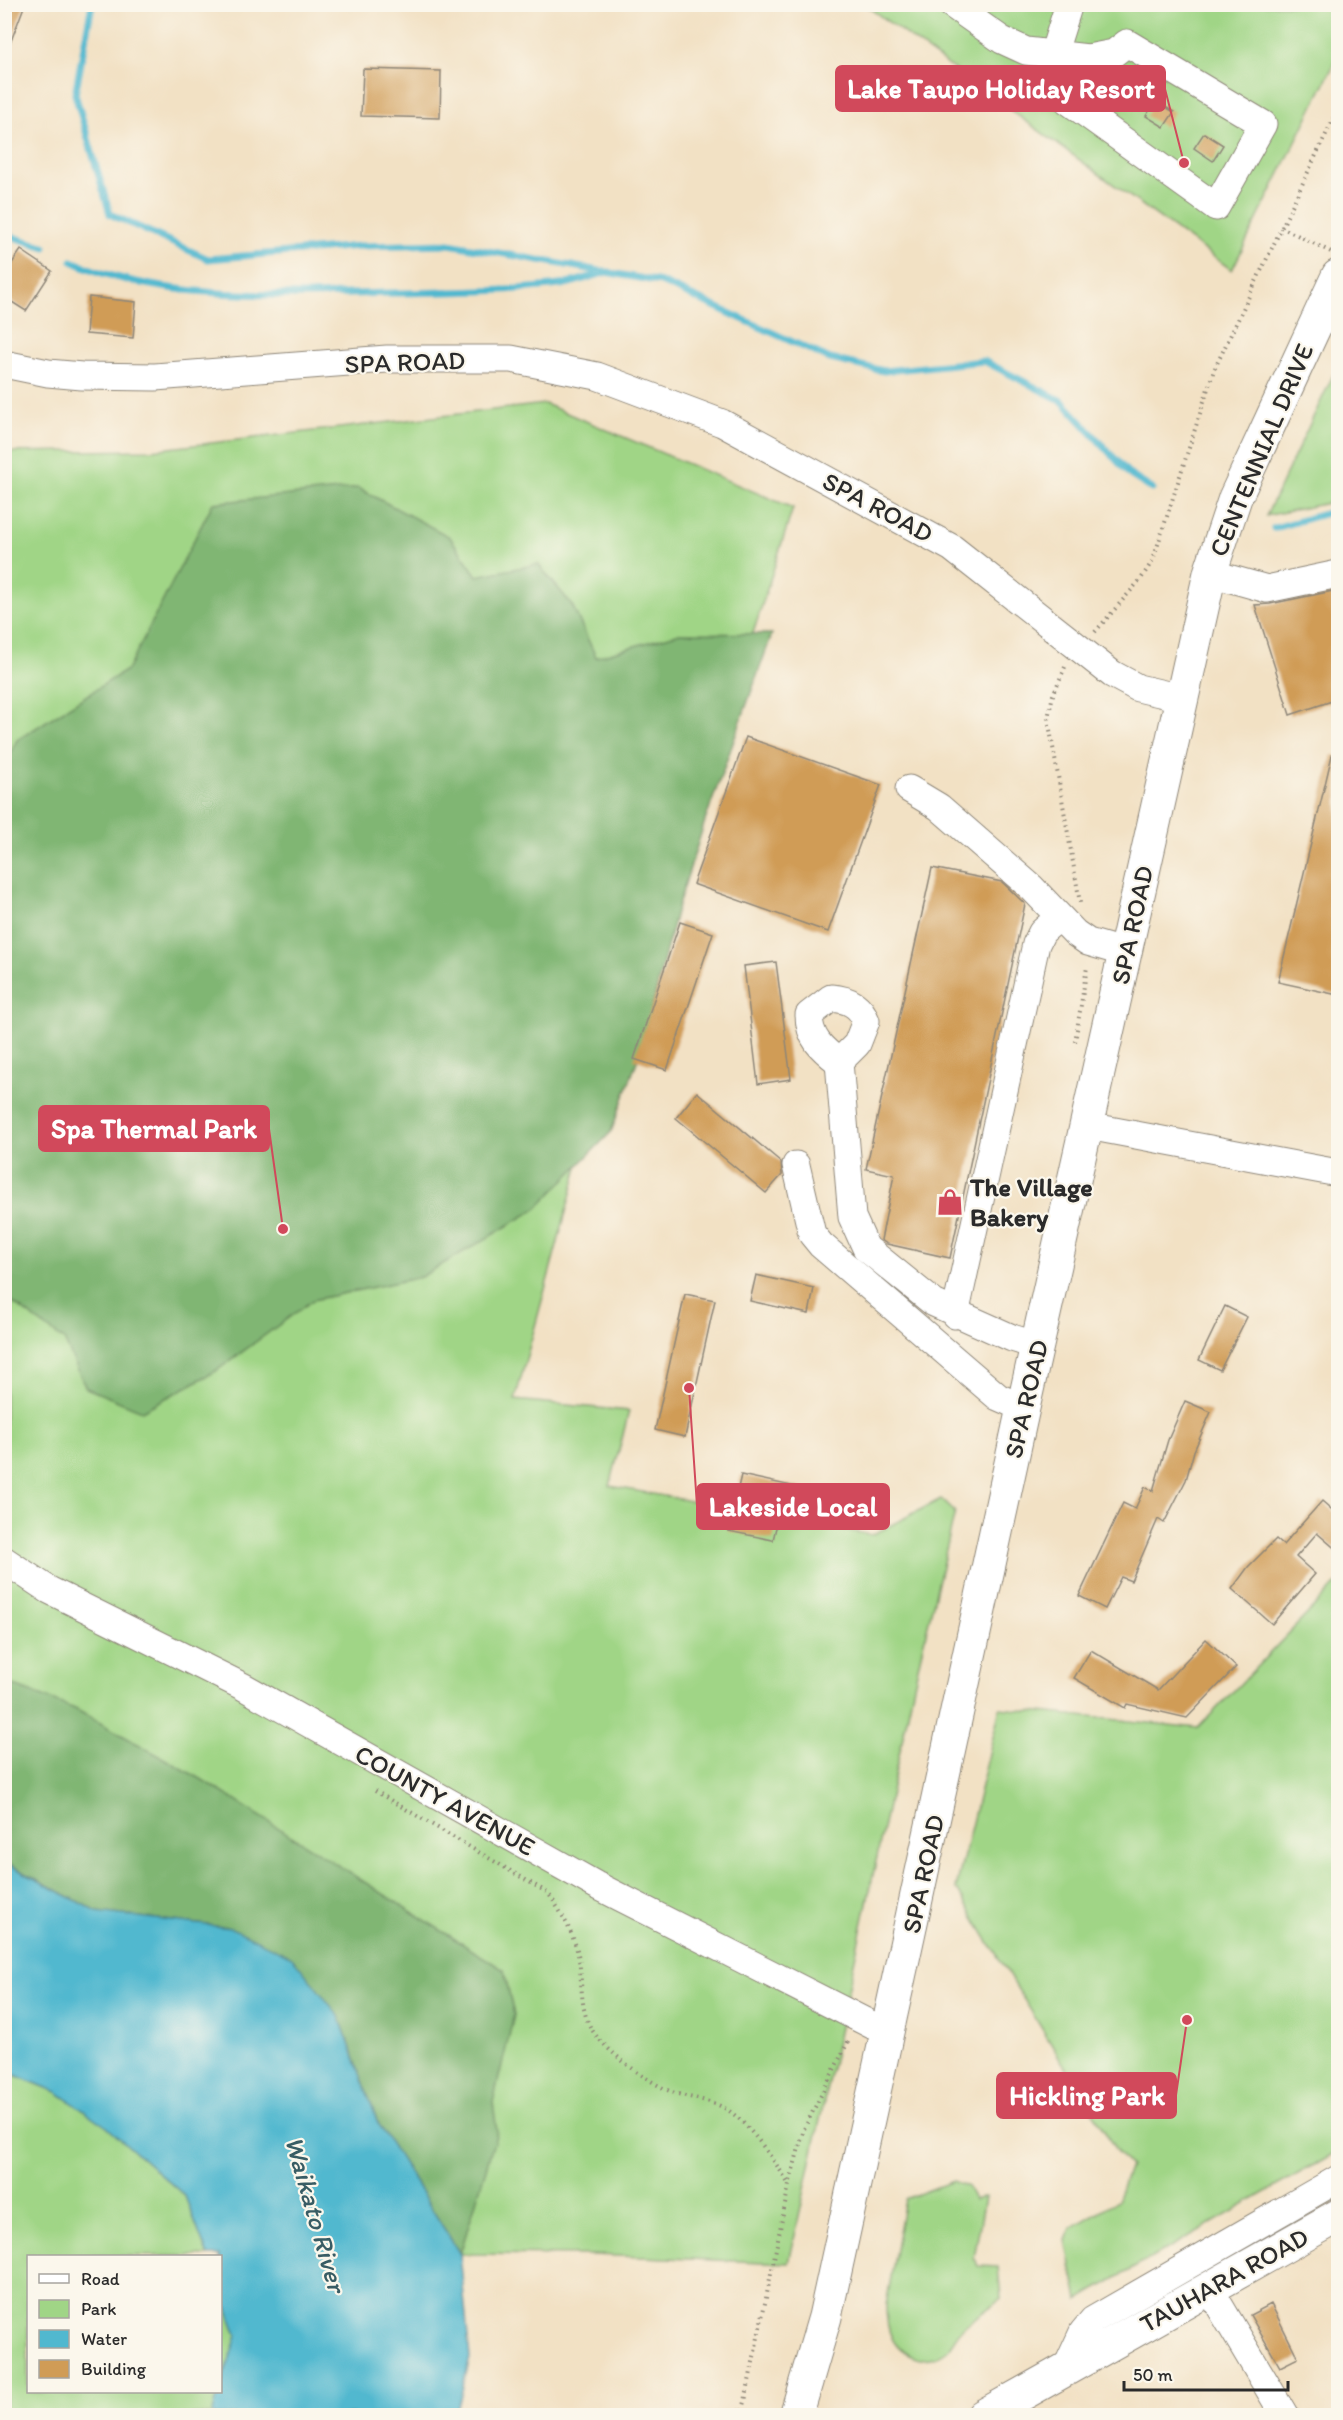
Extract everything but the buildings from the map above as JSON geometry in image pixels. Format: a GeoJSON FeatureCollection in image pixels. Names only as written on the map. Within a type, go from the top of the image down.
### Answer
{"type":"FeatureCollection","features":[{"type":"Feature","properties":{"kind":"main road","name":"CENTENNIAL DRIVE"},"geometry":{"type":"LineString","coordinates":[[1181,698],[1210,573],[1240,488],[1335,264]]}},
{"type":"Feature","properties":{"kind":"main road","name":"SPA ROAD"},"geometry":{"type":"LineString","coordinates":[[803,2407],[889,2028],[1023,1408],[1088,1126],[1181,698]]}},
{"type":"Feature","properties":{"kind":"main road","name":"TAUHARA ROAD"},"geometry":{"type":"LineString","coordinates":[[983,2415],[1338,2216]]}},
{"type":"Feature","properties":{"kind":"street"},"geometry":{"type":"LineString","coordinates":[[951,4],[1010,44],[1026,51],[1064,56],[1102,57],[1114,53],[1127,43],[1263,124],[1216,207],[1067,99],[1064,56],[1069,4]]}},
{"type":"Feature","properties":{"kind":"street","name":"SPA ROAD"},"geometry":{"type":"LineString","coordinates":[[4,364],[48,373],[82,376],[156,377],[387,359],[511,359],[597,376],[722,423],[952,548],[1112,674],[1138,688],[1181,698]]}},
{"type":"Feature","properties":{"kind":"street"},"geometry":{"type":"LineString","coordinates":[[1210,573],[1267,589],[1338,574]]}},
{"type":"Feature","properties":{"kind":"street"},"geometry":{"type":"LineString","coordinates":[[909,789],[939,807],[1032,888],[1059,917],[1088,942],[1126,953]]}},
{"type":"Feature","properties":{"kind":"street"},"geometry":{"type":"LineString","coordinates":[[955,1314],[1036,944],[1042,932],[1059,917]]}},
{"type":"Feature","properties":{"kind":"street"},"geometry":{"type":"LineString","coordinates":[[839,1062],[852,1217],[866,1248],[934,1303],[955,1314],[1038,1346]]}},
{"type":"Feature","properties":{"kind":"street"},"geometry":{"type":"LineString","coordinates":[[1088,1126],[1338,1173]]}},
{"type":"Feature","properties":{"kind":"street"},"geometry":{"type":"LineString","coordinates":[[796,1166],[812,1234],[821,1245],[998,1397],[1023,1408]]}},
{"type":"Feature","properties":{"kind":"street","name":"COUNTY AVENUE"},"geometry":{"type":"LineString","coordinates":[[4,1560],[50,1590],[244,1687],[596,1885],[874,2026],[889,2028]]}},
{"type":"Feature","properties":{"kind":"street"},"geometry":{"type":"LineString","coordinates":[[1066,2369],[1083,2332],[1094,2320],[1338,2179]]}},
{"type":"Feature","properties":{"kind":"street"},"geometry":{"type":"LineString","coordinates":[[1209,2288],[1285,2415]]}},
{"type":"Feature","properties":{"kind":"path"},"geometry":{"type":"LineString","coordinates":[[1088,639],[1141,579],[1153,560],[1214,370],[1338,109]]}},
{"type":"Feature","properties":{"kind":"path"},"geometry":{"type":"LineString","coordinates":[[1281,226],[1335,264]]}},
{"type":"Feature","properties":{"kind":"path"},"geometry":{"type":"LineString","coordinates":[[374,1790],[548,1893],[561,1910],[577,1951],[586,2016],[594,2034],[638,2072],[670,2091],[718,2105],[732,2113],[780,2168],[789,2185]]}},
{"type":"Feature","properties":{"kind":"path"},"geometry":{"type":"LineString","coordinates":[[742,2415],[789,2185],[804,2129],[854,2030]]}},
{"type":"Feature","properties":{"kind":"path"},"geometry":{"type":"LineString","coordinates":[[736,2415],[743,2405]]}},
{"type":"Feature","properties":{"kind":"green space"},"geometry":{"type":"Polygon","coordinates":[[[865,5],[1338,5],[1338,56],[1232,270],[865,5]]]}},
{"type":"Feature","properties":{"kind":"green space"},"geometry":{"type":"Polygon","coordinates":[[[1338,365],[1338,501],[1266,516],[1338,365]]]}},
{"type":"Feature","properties":{"kind":"green space"},"geometry":{"type":"Polygon","coordinates":[[[545,404],[793,508],[726,718],[608,1057],[515,1400],[629,1411],[610,1486],[872,1535],[941,1499],[955,1512],[920,1658],[789,2263],[593,2255],[460,2254],[378,2123],[339,2016],[5,1862],[4,452],[152,450],[545,404]]]}},
{"type":"Feature","properties":{"kind":"green space"},"geometry":{"type":"Polygon","coordinates":[[[358,488],[450,537],[477,576],[538,564],[572,605],[596,657],[680,633],[772,634],[705,821],[676,912],[640,1053],[611,1132],[536,1209],[421,1277],[313,1300],[216,1371],[142,1411],[86,1388],[64,1340],[5,1297],[5,764],[17,740],[128,669],[213,503],[358,488]]]}},
{"type":"Feature","properties":{"kind":"green space"},"geometry":{"type":"Polygon","coordinates":[[[1338,1582],[1338,2151],[1078,2300],[1066,2240],[1071,2228],[1117,2201],[1130,2166],[1117,2152],[956,1888],[1000,1708],[1198,1728],[1338,1582]]]}},
{"type":"Feature","properties":{"kind":"green space"},"geometry":{"type":"Polygon","coordinates":[[[4,1682],[75,1709],[201,1779],[504,1970],[514,2015],[493,2102],[497,2132],[460,2254],[378,2123],[339,2016],[231,1928],[97,1912],[5,1862],[4,1682]]]}},
{"type":"Feature","properties":{"kind":"green space"},"geometry":{"type":"Polygon","coordinates":[[[4,2071],[57,2092],[107,2127],[185,2196],[208,2255],[27,2255],[27,2393],[219,2393],[212,2415],[5,2415],[4,2071]]]}},
{"type":"Feature","properties":{"kind":"green space"},"geometry":{"type":"Polygon","coordinates":[[[953,2181],[967,2186],[974,2200],[985,2197],[974,2258],[979,2266],[998,2267],[1001,2299],[966,2325],[945,2352],[931,2358],[920,2359],[911,2356],[897,2346],[889,2332],[886,2314],[905,2199],[953,2181]]]}},
{"type":"Feature","properties":{"kind":"green space"},"geometry":{"type":"Polygon","coordinates":[[[222,2293],[237,2335],[222,2385],[222,2293]]]}},
{"type":"Feature","properties":{"kind":"water","name":"Waikato River"},"geometry":{"type":"Polygon","coordinates":[[[4,1862],[97,1912],[232,1928],[292,1957],[339,2016],[378,2123],[460,2254],[470,2358],[456,2415],[212,2415],[219,2393],[222,2393],[222,2383],[237,2335],[222,2293],[222,2255],[208,2255],[185,2196],[107,2127],[57,2092],[5,2071],[4,1862]]]}},
{"type":"Feature","properties":{"kind":"waterway"},"geometry":{"type":"LineString","coordinates":[[92,4],[75,94],[110,214],[208,259],[360,246],[449,244],[661,282],[830,359],[884,371],[984,361],[1062,401],[1130,475],[1152,489]]}},
{"type":"Feature","properties":{"kind":"waterway"},"geometry":{"type":"LineString","coordinates":[[4,234],[45,247]]}},
{"type":"Feature","properties":{"kind":"waterway"},"geometry":{"type":"LineString","coordinates":[[72,261],[107,275],[145,284],[228,294],[271,295],[518,289],[565,284],[604,273]]}},
{"type":"Feature","properties":{"kind":"waterway"},"geometry":{"type":"LineString","coordinates":[[1274,528],[1338,510]]}},
{"type":"Feature","properties":{"kind":"place","name":"Lake Taupo Holiday Resort"},"geometry":{"type":"Point","coordinates":[1184,163]}},
{"type":"Feature","properties":{"kind":"place","name":"The Village Bakery"},"geometry":{"type":"Point","coordinates":[950,1202]}},
{"type":"Feature","properties":{"kind":"place","name":"Spa Thermal Park"},"geometry":{"type":"Point","coordinates":[283,1229]}},
{"type":"Feature","properties":{"kind":"place","name":"Lakeside Local"},"geometry":{"type":"Point","coordinates":[689,1388]}},
{"type":"Feature","properties":{"kind":"place","name":"Hickling Park"},"geometry":{"type":"Point","coordinates":[1187,2020]}}]}
